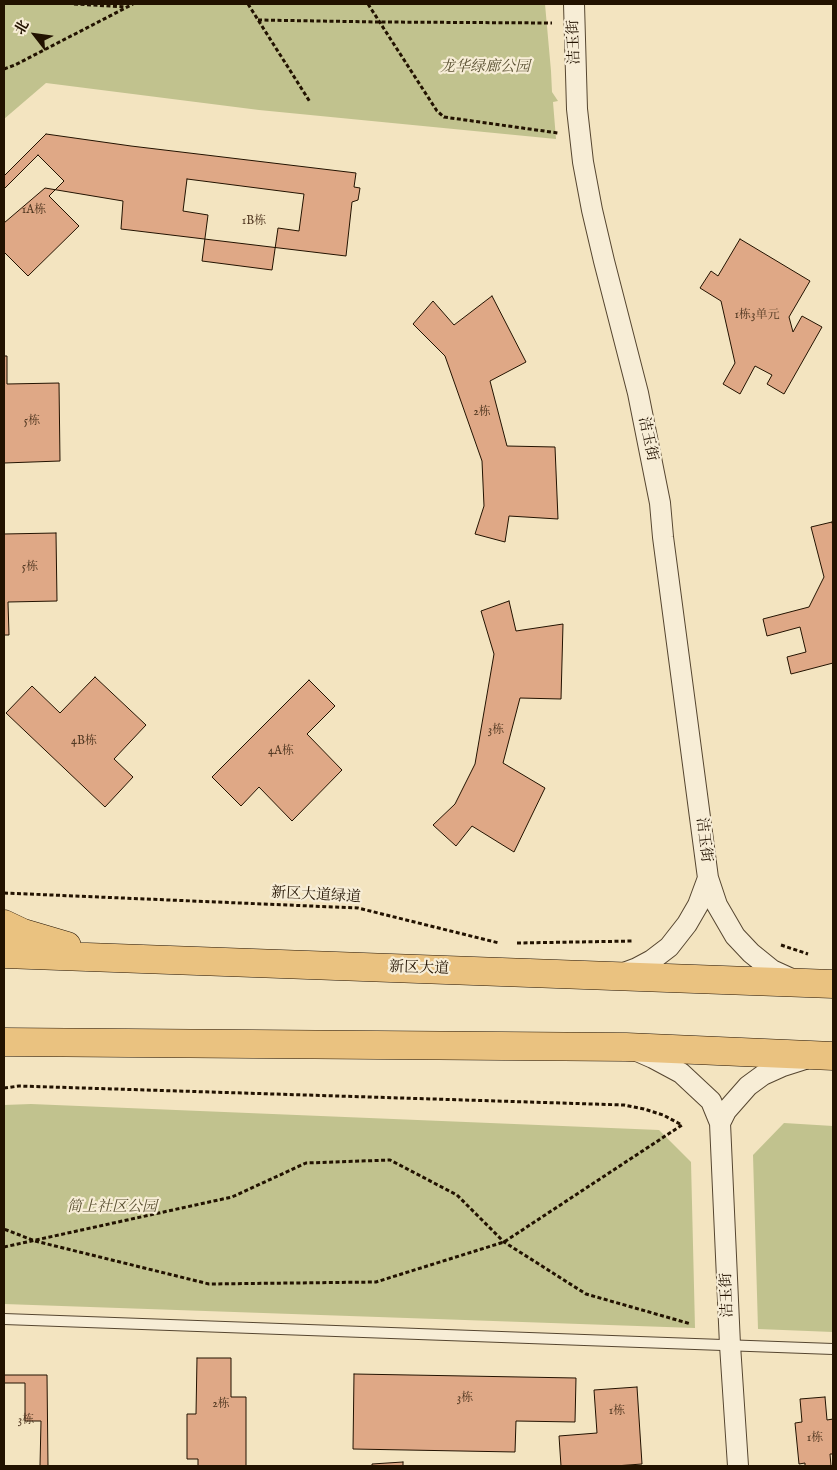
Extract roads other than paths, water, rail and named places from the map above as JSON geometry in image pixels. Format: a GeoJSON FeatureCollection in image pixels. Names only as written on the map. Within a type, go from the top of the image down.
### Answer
{"type":"FeatureCollection","features":[{"type":"Feature","properties":{"kind":"main road"},"geometry":{"type":"LineString","coordinates":[[4,924],[23,933],[55,943],[115,957]]}},
{"type":"Feature","properties":{"kind":"main road","name":"新区大道"},"geometry":{"type":"LineString","coordinates":[[4,954],[821,983]]}},
{"type":"Feature","properties":{"kind":"main road"},"geometry":{"type":"LineString","coordinates":[[7,1044],[626,1047],[825,1055]]}},
{"type":"Feature","properties":{"kind":"street","name":"洁玉街"},"geometry":{"type":"LineString","coordinates":[[574,4],[578,109],[584,162],[594,218],[638,393],[658,487],[708,878],[717,905],[725,921],[735,936],[751,953],[772,970],[791,979],[821,983]]}},
{"type":"Feature","properties":{"kind":"street"},"geometry":{"type":"LineString","coordinates":[[614,976],[637,968],[652,960],[669,947],[687,924],[698,905],[708,878]]}},
{"type":"Feature","properties":{"kind":"street","name":"洁玉街"},"geometry":{"type":"LineString","coordinates":[[626,1047],[653,1058],[681,1073],[711,1101],[720,1123],[730,1345],[738,1466]]}},
{"type":"Feature","properties":{"kind":"street"},"geometry":{"type":"LineString","coordinates":[[720,1123],[726,1111],[737,1097],[762,1075],[783,1066],[825,1055]]}},
{"type":"Feature","properties":{"kind":"lane"},"geometry":{"type":"LineString","coordinates":[[4,1319],[833,1349]]}},
{"type":"Feature","properties":{"kind":"park label","name":"龙华绿廊公园"},"geometry":{"type":"Point","coordinates":[485,68]}},
{"type":"Feature","properties":{"kind":"park label","name":"简上社区公园"},"geometry":{"type":"Point","coordinates":[112,1208]}}]}
